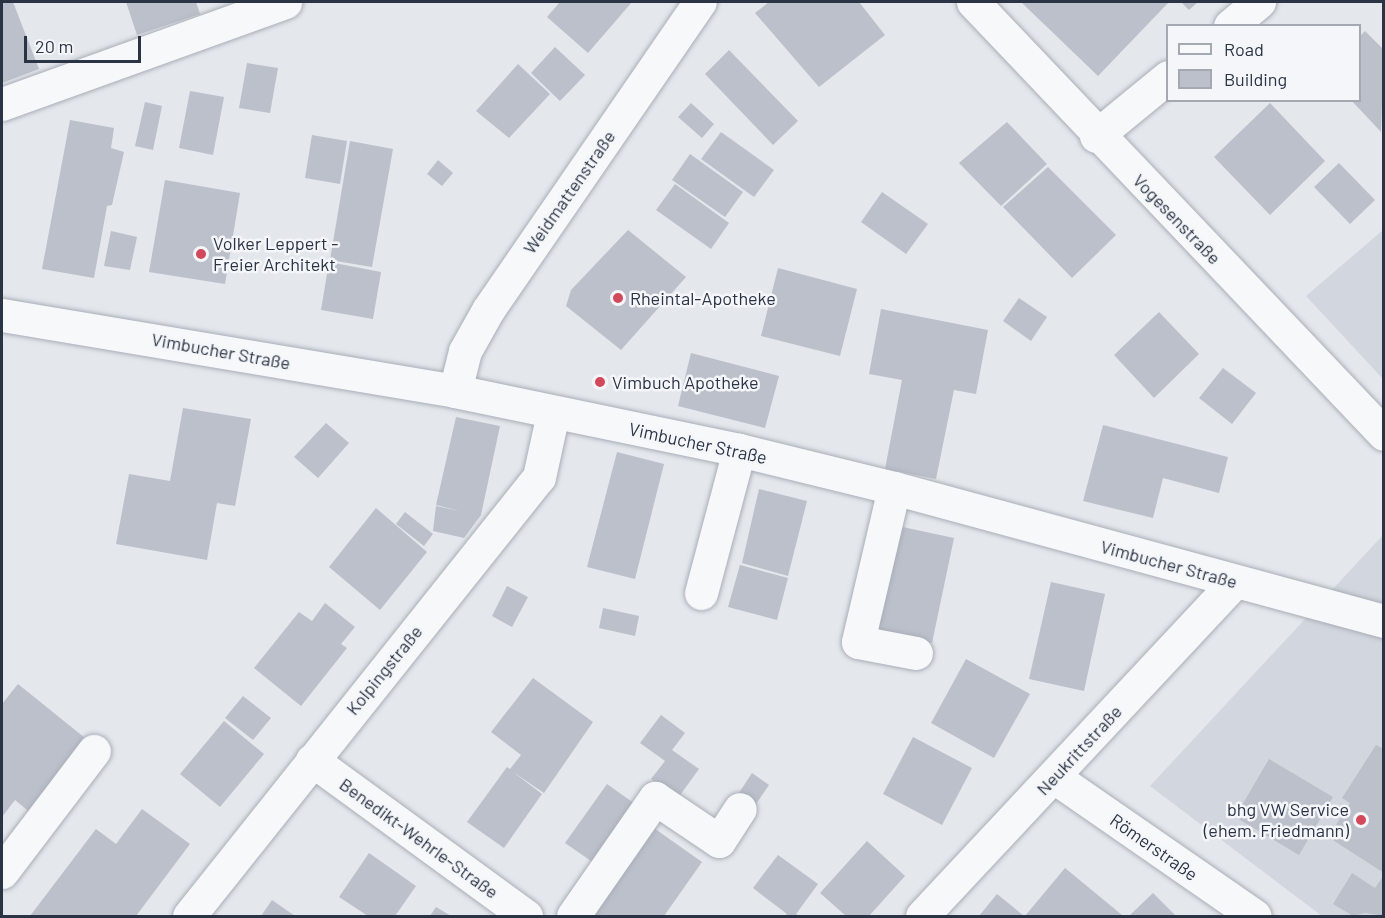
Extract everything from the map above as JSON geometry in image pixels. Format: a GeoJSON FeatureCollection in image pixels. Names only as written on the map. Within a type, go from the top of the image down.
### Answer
{"type":"FeatureCollection","features":[{"type":"Feature","properties":{"kind":"street"},"geometry":{"type":"LineString","coordinates":[[2,104],[285,2]]}},
{"type":"Feature","properties":{"kind":"street","name":"Weidmattenstraße"},"geometry":{"type":"LineString","coordinates":[[455,392],[465,351],[488,310],[700,2]]}},
{"type":"Feature","properties":{"kind":"street","name":"Vogesenstraße"},"geometry":{"type":"LineString","coordinates":[[973,2],[1096,136],[1383,434]]}},
{"type":"Feature","properties":{"kind":"street"},"geometry":{"type":"LineString","coordinates":[[1232,24],[1259,2]]}},
{"type":"Feature","properties":{"kind":"street"},"geometry":{"type":"LineString","coordinates":[[1096,136],[1166,78]]}},
{"type":"Feature","properties":{"kind":"street","name":"Vimbucher Straße"},"geometry":{"type":"LineString","coordinates":[[2,315],[455,392],[739,450],[894,488],[1383,621]]}},
{"type":"Feature","properties":{"kind":"street","name":"Kolpingstraße"},"geometry":{"type":"LineString","coordinates":[[189,916],[539,477],[553,413]]}},
{"type":"Feature","properties":{"kind":"street"},"geometry":{"type":"LineString","coordinates":[[701,593],[739,450]]}},
{"type":"Feature","properties":{"kind":"street"},"geometry":{"type":"LineString","coordinates":[[894,488],[858,642],[916,653]]}},
{"type":"Feature","properties":{"kind":"street","name":"Neukrittstraße"},"geometry":{"type":"LineString","coordinates":[[922,916],[1235,582]]}},
{"type":"Feature","properties":{"kind":"street"},"geometry":{"type":"LineString","coordinates":[[2,872],[94,751]]}},
{"type":"Feature","properties":{"kind":"street","name":"Benedikt-Wehrle-Straße"},"geometry":{"type":"LineString","coordinates":[[312,760],[526,916]]}},
{"type":"Feature","properties":{"kind":"street","name":"Römerstraße"},"geometry":{"type":"LineString","coordinates":[[1054,777],[1255,916]]}},
{"type":"Feature","properties":{"kind":"street"},"geometry":{"type":"LineString","coordinates":[[573,916],[656,798],[719,841],[740,809]]}},
{"type":"Feature","properties":{"kind":"shaded area"},"geometry":{"type":"Polygon","coordinates":[[[1383,230],[1383,379],[1306,296],[1383,230]]]}},
{"type":"Feature","properties":{"kind":"shaded area"},"geometry":{"type":"Polygon","coordinates":[[[1383,535],[1383,916],[1322,916],[1150,786],[1383,535]]]}},
{"type":"Feature","properties":{"kind":"building"},"geometry":{"type":"Polygon","coordinates":[[[2,2],[13,2],[39,69],[2,83],[2,2]]]}},
{"type":"Feature","properties":{"kind":"building"},"geometry":{"type":"Polygon","coordinates":[[[126,2],[196,2],[200,14],[137,35],[126,2]]]}},
{"type":"Feature","properties":{"kind":"building"},"geometry":{"type":"Polygon","coordinates":[[[560,2],[632,2],[588,53],[547,17],[560,2]]]}},
{"type":"Feature","properties":{"kind":"building"},"geometry":{"type":"Polygon","coordinates":[[[769,2],[859,2],[885,35],[819,87],[755,13],[769,2]]]}},
{"type":"Feature","properties":{"kind":"building"},"geometry":{"type":"Polygon","coordinates":[[[1021,2],[1169,2],[1098,76],[1021,2]]]}},
{"type":"Feature","properties":{"kind":"building"},"geometry":{"type":"Polygon","coordinates":[[[1181,2],[1198,2],[1189,10],[1181,2]]]}},
{"type":"Feature","properties":{"kind":"building"},"geometry":{"type":"Polygon","coordinates":[[[1365,31],[1384,50],[1381,132],[1353,102],[1361,102],[1361,35],[1365,31]]]}},
{"type":"Feature","properties":{"kind":"building"},"geometry":{"type":"Polygon","coordinates":[[[555,47],[585,75],[560,101],[531,73],[555,47]]]}},
{"type":"Feature","properties":{"kind":"building"},"geometry":{"type":"Polygon","coordinates":[[[729,50],[798,121],[773,145],[705,74],[729,50]]]}},
{"type":"Feature","properties":{"kind":"building"},"geometry":{"type":"Polygon","coordinates":[[[247,63],[278,68],[270,113],[239,108],[247,63]]]}},
{"type":"Feature","properties":{"kind":"building"},"geometry":{"type":"Polygon","coordinates":[[[518,64],[550,94],[509,138],[476,111],[518,64]]]}},
{"type":"Feature","properties":{"kind":"building"},"geometry":{"type":"Polygon","coordinates":[[[190,91],[224,97],[213,155],[179,148],[190,91]]]}},
{"type":"Feature","properties":{"kind":"building"},"geometry":{"type":"Polygon","coordinates":[[[145,102],[162,106],[153,150],[135,146],[145,102]]]}},
{"type":"Feature","properties":{"kind":"building"},"geometry":{"type":"Polygon","coordinates":[[[691,103],[714,124],[702,138],[678,117],[691,103]]]}},
{"type":"Feature","properties":{"kind":"building"},"geometry":{"type":"Polygon","coordinates":[[[1270,103],[1325,161],[1270,215],[1214,157],[1270,103]]]}},
{"type":"Feature","properties":{"kind":"building"},"geometry":{"type":"Polygon","coordinates":[[[70,120],[114,128],[111,148],[124,152],[112,205],[107,206],[94,278],[42,269],[70,120]]]}},
{"type":"Feature","properties":{"kind":"building"},"geometry":{"type":"Polygon","coordinates":[[[1007,122],[1047,164],[1001,206],[959,163],[1007,122]]]}},
{"type":"Feature","properties":{"kind":"building"},"geometry":{"type":"Polygon","coordinates":[[[721,132],[774,170],[754,197],[701,159],[721,132]]]}},
{"type":"Feature","properties":{"kind":"building"},"geometry":{"type":"Polygon","coordinates":[[[312,135],[347,141],[340,184],[305,178],[312,135]]]}},
{"type":"Feature","properties":{"kind":"building"},"geometry":{"type":"Polygon","coordinates":[[[350,141],[393,149],[372,267],[330,260],[350,141]]]}},
{"type":"Feature","properties":{"kind":"building"},"geometry":{"type":"Polygon","coordinates":[[[690,154],[743,192],[725,217],[672,180],[690,154]]]}},
{"type":"Feature","properties":{"kind":"building"},"geometry":{"type":"Polygon","coordinates":[[[438,160],[453,173],[442,186],[427,174],[438,160]]]}},
{"type":"Feature","properties":{"kind":"building"},"geometry":{"type":"Polygon","coordinates":[[[1339,163],[1375,200],[1350,224],[1314,187],[1339,163]]]}},
{"type":"Feature","properties":{"kind":"building"},"geometry":{"type":"Polygon","coordinates":[[[1048,167],[1116,235],[1072,278],[1003,207],[1048,167]]]}},
{"type":"Feature","properties":{"kind":"building"},"geometry":{"type":"Polygon","coordinates":[[[165,180],[240,193],[225,284],[149,272],[165,180]]]}},
{"type":"Feature","properties":{"kind":"building"},"geometry":{"type":"Polygon","coordinates":[[[675,184],[729,223],[711,249],[656,210],[675,184]]]}},
{"type":"Feature","properties":{"kind":"building"},"geometry":{"type":"Polygon","coordinates":[[[882,192],[928,224],[906,254],[861,222],[882,192]]]}},
{"type":"Feature","properties":{"kind":"building","name":"Rheintal-Apotheke"},"geometry":{"type":"Polygon","coordinates":[[[628,230],[686,277],[621,350],[566,306],[571,290],[628,230]]]}},
{"type":"Feature","properties":{"kind":"building"},"geometry":{"type":"Polygon","coordinates":[[[111,231],[137,237],[130,270],[104,266],[111,231]]]}},
{"type":"Feature","properties":{"kind":"building"},"geometry":{"type":"Polygon","coordinates":[[[329,262],[381,272],[373,319],[321,310],[329,262]]]}},
{"type":"Feature","properties":{"kind":"building"},"geometry":{"type":"Polygon","coordinates":[[[778,268],[857,289],[840,356],[761,336],[778,268]]]}},
{"type":"Feature","properties":{"kind":"building"},"geometry":{"type":"Polygon","coordinates":[[[1019,298],[1047,317],[1031,341],[1003,321],[1019,298]]]}},
{"type":"Feature","properties":{"kind":"building"},"geometry":{"type":"Polygon","coordinates":[[[881,309],[988,330],[976,394],[954,390],[936,479],[885,469],[902,380],[869,374],[881,309]]]}},
{"type":"Feature","properties":{"kind":"building"},"geometry":{"type":"Polygon","coordinates":[[[1159,312],[1199,354],[1154,398],[1114,355],[1159,312]]]}},
{"type":"Feature","properties":{"kind":"building"},"geometry":{"type":"Polygon","coordinates":[[[691,353],[779,376],[765,428],[678,406],[691,353]]]}},
{"type":"Feature","properties":{"kind":"building"},"geometry":{"type":"Polygon","coordinates":[[[1223,368],[1256,393],[1232,424],[1199,398],[1223,368]]]}},
{"type":"Feature","properties":{"kind":"building"},"geometry":{"type":"Polygon","coordinates":[[[183,408],[251,419],[235,506],[217,503],[207,560],[116,544],[129,474],[170,481],[183,408]]]}},
{"type":"Feature","properties":{"kind":"building"},"geometry":{"type":"Polygon","coordinates":[[[456,417],[500,426],[481,515],[464,538],[433,531],[436,506],[460,511],[436,505],[456,417]]]}},
{"type":"Feature","properties":{"kind":"building"},"geometry":{"type":"Polygon","coordinates":[[[326,423],[349,443],[318,478],[294,457],[326,423]]]}},
{"type":"Feature","properties":{"kind":"building"},"geometry":{"type":"Polygon","coordinates":[[[1103,425],[1228,457],[1219,493],[1163,478],[1153,518],[1083,501],[1103,425]]]}},
{"type":"Feature","properties":{"kind":"building"},"geometry":{"type":"Polygon","coordinates":[[[617,452],[664,464],[635,579],[587,567],[617,452]]]}},
{"type":"Feature","properties":{"kind":"building"},"geometry":{"type":"Polygon","coordinates":[[[759,489],[807,501],[788,576],[742,563],[759,489]]]}},
{"type":"Feature","properties":{"kind":"building"},"geometry":{"type":"Polygon","coordinates":[[[376,508],[427,552],[380,610],[329,567],[376,508]]]}},
{"type":"Feature","properties":{"kind":"building"},"geometry":{"type":"Polygon","coordinates":[[[405,512],[433,534],[424,546],[396,524],[405,512]]]}},
{"type":"Feature","properties":{"kind":"building"},"geometry":{"type":"Polygon","coordinates":[[[898,526],[954,538],[932,643],[877,632],[898,526]]]}},
{"type":"Feature","properties":{"kind":"building"},"geometry":{"type":"Polygon","coordinates":[[[740,565],[788,578],[777,620],[728,607],[740,565]]]}},
{"type":"Feature","properties":{"kind":"building"},"geometry":{"type":"Polygon","coordinates":[[[1051,582],[1105,594],[1084,691],[1029,679],[1051,582]]]}},
{"type":"Feature","properties":{"kind":"building"},"geometry":{"type":"Polygon","coordinates":[[[507,586],[528,597],[512,627],[492,616],[507,586]]]}},
{"type":"Feature","properties":{"kind":"building"},"geometry":{"type":"Polygon","coordinates":[[[325,603],[355,627],[341,644],[347,648],[301,706],[254,668],[299,612],[312,621],[325,603]]]}},
{"type":"Feature","properties":{"kind":"building"},"geometry":{"type":"Polygon","coordinates":[[[603,608],[639,616],[635,636],[599,628],[603,608]]]}},
{"type":"Feature","properties":{"kind":"building"},"geometry":{"type":"Polygon","coordinates":[[[966,659],[1030,694],[994,758],[931,723],[966,659]]]}},
{"type":"Feature","properties":{"kind":"building"},"geometry":{"type":"Polygon","coordinates":[[[533,678],[593,722],[544,793],[513,772],[542,794],[504,848],[467,822],[507,767],[510,769],[521,755],[491,732],[533,678]]]}},
{"type":"Feature","properties":{"kind":"building"},"geometry":{"type":"Polygon","coordinates":[[[18,684],[90,742],[32,814],[15,800],[2,817],[2,704],[18,684]]]}},
{"type":"Feature","properties":{"kind":"building"},"geometry":{"type":"Polygon","coordinates":[[[243,696],[271,718],[253,740],[225,718],[243,696]]]}},
{"type":"Feature","properties":{"kind":"building"},"geometry":{"type":"Polygon","coordinates":[[[661,715],[685,733],[672,750],[699,769],[678,798],[651,779],[665,761],[640,743],[661,715]]]}},
{"type":"Feature","properties":{"kind":"building"},"geometry":{"type":"Polygon","coordinates":[[[224,721],[264,754],[220,807],[180,774],[224,721]]]}},
{"type":"Feature","properties":{"kind":"building"},"geometry":{"type":"Polygon","coordinates":[[[913,737],[972,768],[942,825],[883,794],[913,737]]]}},
{"type":"Feature","properties":{"kind":"building","name":"bhg VW Service (ehem. Friedmann)"},"geometry":{"type":"Polygon","coordinates":[[[1376,745],[1384,749],[1384,873],[1328,837],[1350,803],[1342,798],[1376,745]]]}},
{"type":"Feature","properties":{"kind":"building"},"geometry":{"type":"Polygon","coordinates":[[[1269,759],[1333,797],[1299,855],[1235,817],[1269,759]]]}},
{"type":"Feature","properties":{"kind":"building"},"geometry":{"type":"Polygon","coordinates":[[[752,773],[769,785],[754,807],[737,796],[752,773]]]}},
{"type":"Feature","properties":{"kind":"building"},"geometry":{"type":"Polygon","coordinates":[[[607,784],[635,804],[594,863],[565,843],[607,784]]]}},
{"type":"Feature","properties":{"kind":"building"},"geometry":{"type":"Polygon","coordinates":[[[142,809],[190,844],[136,916],[30,916],[96,829],[116,844],[142,809]]]}},
{"type":"Feature","properties":{"kind":"building"},"geometry":{"type":"Polygon","coordinates":[[[651,826],[702,862],[664,916],[588,916],[651,826]]]}},
{"type":"Feature","properties":{"kind":"building"},"geometry":{"type":"Polygon","coordinates":[[[867,841],[905,876],[869,916],[846,916],[820,893],[867,841]]]}},
{"type":"Feature","properties":{"kind":"building"},"geometry":{"type":"Polygon","coordinates":[[[369,853],[416,886],[395,916],[368,916],[339,897],[369,853]]]}},
{"type":"Feature","properties":{"kind":"building"},"geometry":{"type":"Polygon","coordinates":[[[778,855],[818,884],[796,914],[799,916],[785,916],[787,914],[753,888],[778,855]]]}},
{"type":"Feature","properties":{"kind":"building"},"geometry":{"type":"Polygon","coordinates":[[[1065,868],[1122,915],[1025,916],[1065,868]]]}},
{"type":"Feature","properties":{"kind":"building","name":"bhg VW Service (ehem. Friedmann)"},"geometry":{"type":"Polygon","coordinates":[[[1352,873],[1375,888],[1384,875],[1384,916],[1365,913],[1353,916],[1333,904],[1352,873]]]}},
{"type":"Feature","properties":{"kind":"building"},"geometry":{"type":"Polygon","coordinates":[[[1153,893],[1176,916],[1129,916],[1153,893]]]}},
{"type":"Feature","properties":{"kind":"building"},"geometry":{"type":"Polygon","coordinates":[[[997,894],[1024,916],[979,916],[997,894]]]}},
{"type":"Feature","properties":{"kind":"building"},"geometry":{"type":"Polygon","coordinates":[[[272,900],[295,916],[261,916],[272,900]]]}},
{"type":"Feature","properties":{"kind":"building"},"geometry":{"type":"Polygon","coordinates":[[[436,907],[451,916],[430,916],[436,907]]]}},
{"type":"Feature","properties":{"kind":"place","name":"Volker Leppert - Freier Architekt"},"geometry":{"type":"Point","coordinates":[201,254]}},
{"type":"Feature","properties":{"kind":"place","name":"Rheintal-Apotheke"},"geometry":{"type":"Point","coordinates":[618,298]}},
{"type":"Feature","properties":{"kind":"place","name":"Vimbuch Apotheke"},"geometry":{"type":"Point","coordinates":[600,382]}},
{"type":"Feature","properties":{"kind":"place","name":"bhg VW Service (ehem. Friedmann)"},"geometry":{"type":"Point","coordinates":[1361,820]}}]}
